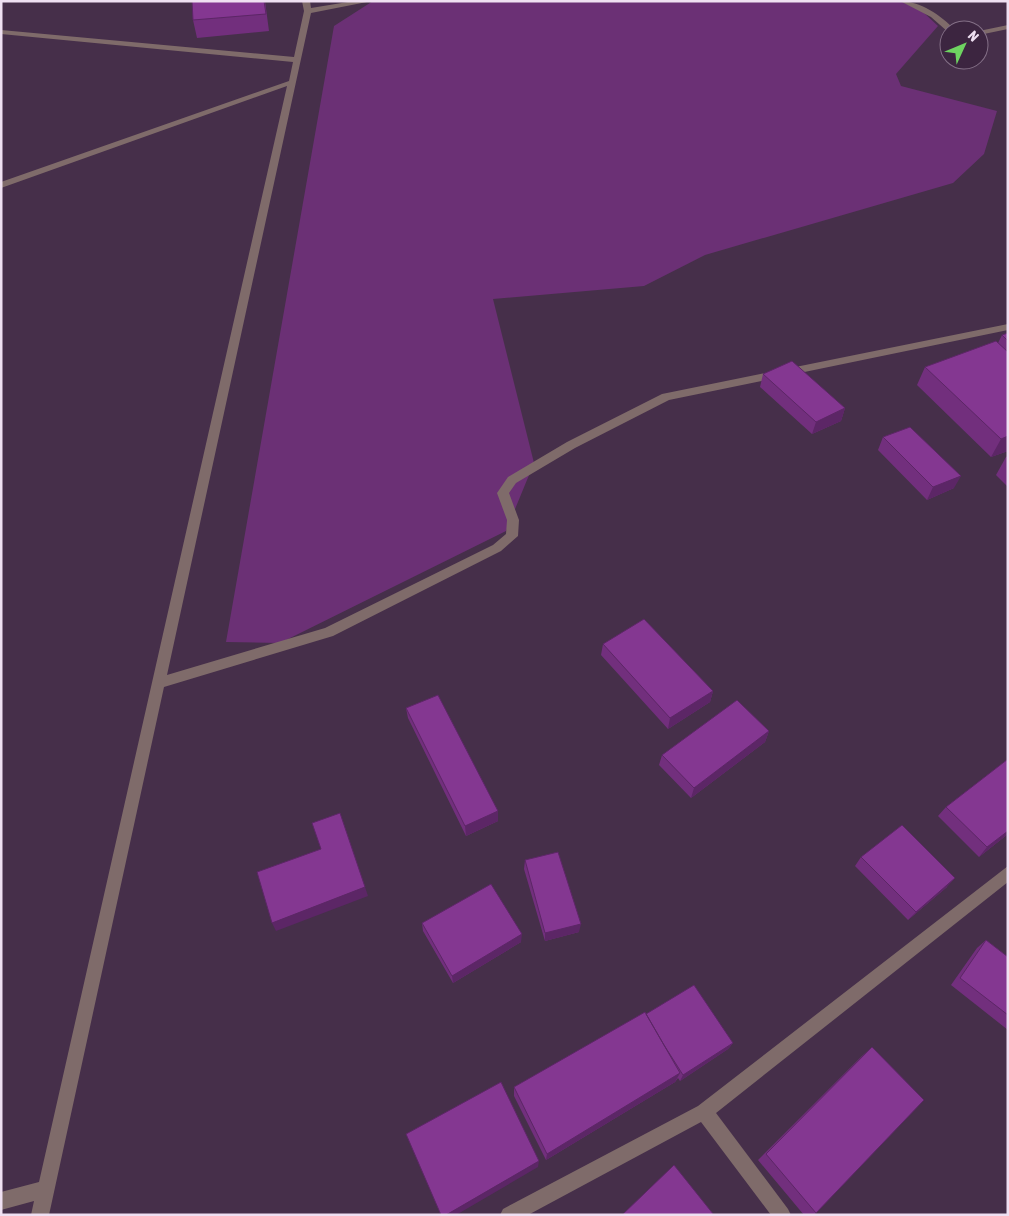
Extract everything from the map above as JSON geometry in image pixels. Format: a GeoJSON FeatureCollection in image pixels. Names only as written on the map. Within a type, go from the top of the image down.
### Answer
{"type":"FeatureCollection","features":[{"type":"Feature","properties":{"kind":"street"},"geometry":{"type":"LineString","coordinates":[[40,1215],[297,60],[307,6],[368,1]]}},
{"type":"Feature","properties":{"kind":"street"},"geometry":{"type":"LineString","coordinates":[[903,1],[934,15],[940,20]]}},
{"type":"Feature","properties":{"kind":"street"},"geometry":{"type":"LineString","coordinates":[[989,31],[1008,27]]}},
{"type":"Feature","properties":{"kind":"street"},"geometry":{"type":"LineString","coordinates":[[1,32],[297,60]]}},
{"type":"Feature","properties":{"kind":"street"},"geometry":{"type":"LineString","coordinates":[[1,185],[292,82]]}},
{"type":"Feature","properties":{"kind":"street"},"geometry":{"type":"LineString","coordinates":[[159,683],[329,632],[497,548],[512,536],[513,520],[503,493],[512,480],[571,445],[666,396],[1008,327]]}},
{"type":"Feature","properties":{"kind":"street"},"geometry":{"type":"LineString","coordinates":[[509,1215],[704,1112],[1008,874]]}},
{"type":"Feature","properties":{"kind":"street"},"geometry":{"type":"LineString","coordinates":[[704,1112],[782,1215]]}},
{"type":"Feature","properties":{"kind":"street"},"geometry":{"type":"LineString","coordinates":[[1,1201],[46,1189]]}},
{"type":"Feature","properties":{"kind":"shaded area"},"geometry":{"type":"Polygon","coordinates":[[[373,1],[900,1],[922,11],[938,26],[896,74],[901,86],[997,111],[984,154],[953,183],[705,255],[644,286],[493,299],[534,463],[506,531],[280,643],[226,642],[334,26],[373,1]]]}},
{"type":"Feature","properties":{"kind":"building"},"geometry":{"type":"Polygon","coordinates":[[[192,1],[264,1],[266,14],[193,20],[192,1]]]}},
{"type":"Feature","properties":{"kind":"building"},"geometry":{"type":"Polygon","coordinates":[[[1008,333],[1008,341],[1002,335],[1008,333]]]}},
{"type":"Feature","properties":{"kind":"building"},"geometry":{"type":"Polygon","coordinates":[[[996,341],[1008,352],[1008,436],[1001,439],[925,367],[996,341]]]}},
{"type":"Feature","properties":{"kind":"building"},"geometry":{"type":"Polygon","coordinates":[[[792,361],[845,408],[816,422],[763,374],[792,361]]]}},
{"type":"Feature","properties":{"kind":"building"},"geometry":{"type":"Polygon","coordinates":[[[910,427],[961,476],[933,487],[883,437],[910,427]]]}},
{"type":"Feature","properties":{"kind":"building"},"geometry":{"type":"Polygon","coordinates":[[[644,619],[713,691],[670,718],[603,644],[644,619]]]}},
{"type":"Feature","properties":{"kind":"building"},"geometry":{"type":"Polygon","coordinates":[[[438,695],[498,811],[465,826],[406,708],[438,695]]]}},
{"type":"Feature","properties":{"kind":"building"},"geometry":{"type":"Polygon","coordinates":[[[737,700],[769,731],[694,788],[662,755],[737,700]]]}},
{"type":"Feature","properties":{"kind":"building"},"geometry":{"type":"Polygon","coordinates":[[[1008,759],[1008,831],[987,847],[946,807],[1008,759]]]}},
{"type":"Feature","properties":{"kind":"building"},"geometry":{"type":"Polygon","coordinates":[[[340,813],[365,887],[272,923],[257,872],[321,849],[312,823],[340,813]]]}},
{"type":"Feature","properties":{"kind":"building"},"geometry":{"type":"Polygon","coordinates":[[[902,825],[955,878],[916,912],[861,857],[902,825]]]}},
{"type":"Feature","properties":{"kind":"building"},"geometry":{"type":"Polygon","coordinates":[[[558,852],[581,924],[545,933],[525,860],[558,852]]]}},
{"type":"Feature","properties":{"kind":"building"},"geometry":{"type":"Polygon","coordinates":[[[491,884],[522,934],[452,976],[422,923],[491,884]]]}},
{"type":"Feature","properties":{"kind":"building"},"geometry":{"type":"Polygon","coordinates":[[[986,940],[1008,957],[1008,1015],[960,978],[986,940]]]}},
{"type":"Feature","properties":{"kind":"building"},"geometry":{"type":"Polygon","coordinates":[[[694,985],[733,1043],[683,1075],[646,1014],[694,985]]]}},
{"type":"Feature","properties":{"kind":"building"},"geometry":{"type":"Polygon","coordinates":[[[645,1012],[680,1073],[547,1154],[514,1087],[645,1012]]]}},
{"type":"Feature","properties":{"kind":"building"},"geometry":{"type":"Polygon","coordinates":[[[872,1047],[924,1100],[816,1213],[766,1154],[872,1047]]]}},
{"type":"Feature","properties":{"kind":"building"},"geometry":{"type":"Polygon","coordinates":[[[501,1082],[539,1161],[446,1215],[441,1215],[406,1134],[501,1082]]]}},
{"type":"Feature","properties":{"kind":"building"},"geometry":{"type":"Polygon","coordinates":[[[674,1165],[714,1215],[622,1215],[674,1165]]]}}]}
